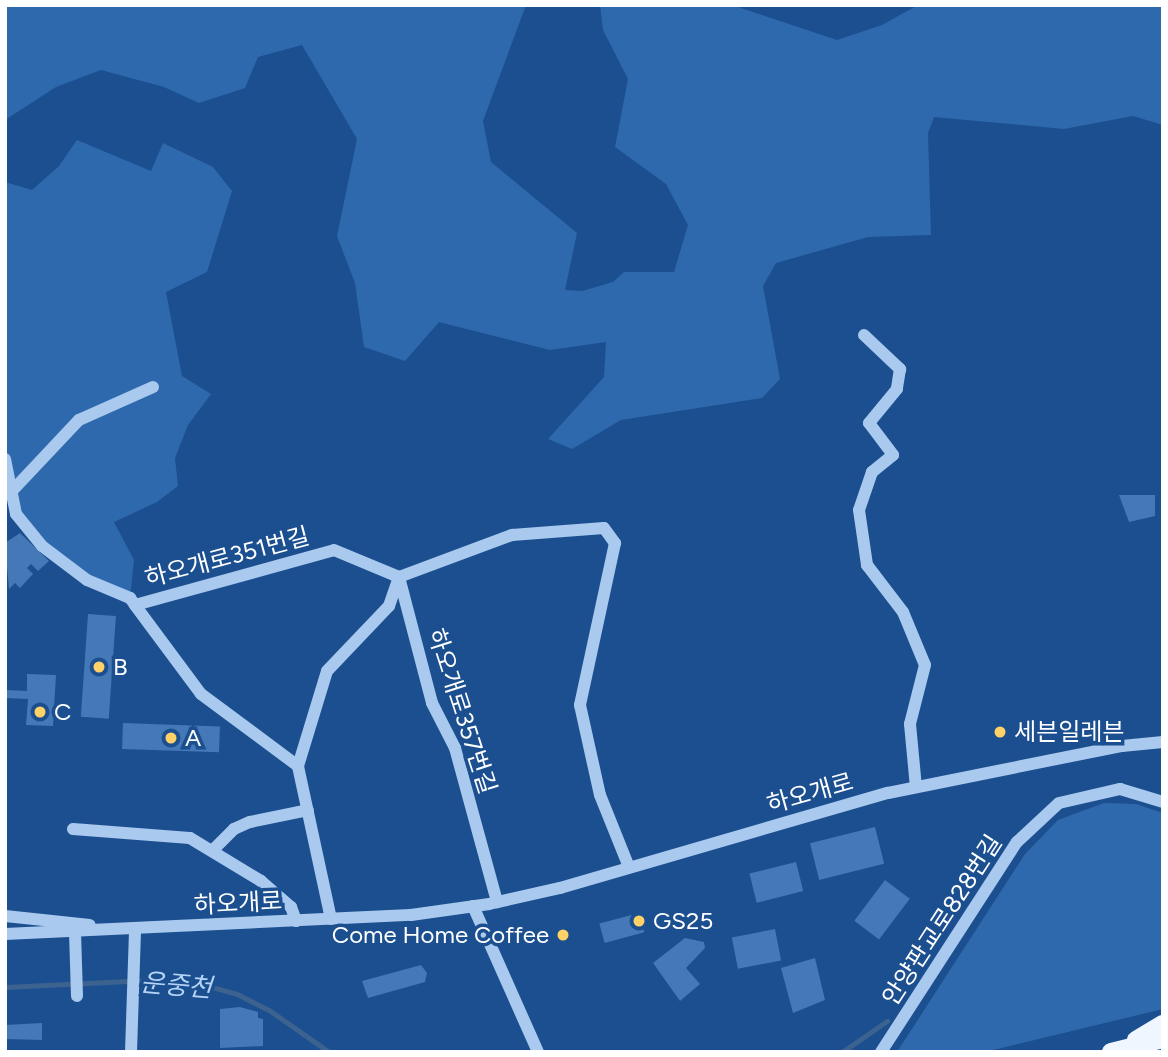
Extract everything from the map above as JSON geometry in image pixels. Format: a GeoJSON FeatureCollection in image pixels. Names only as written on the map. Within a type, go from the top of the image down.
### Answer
{"type":"FeatureCollection","features":[{"type":"Feature","properties":{"kind":"main road"},"geometry":{"type":"LineString","coordinates":[[1116,1051],[1163,1024]]}},
{"type":"Feature","properties":{"kind":"main road"},"geometry":{"type":"LineString","coordinates":[[1116,1051],[1163,1040]]}},
{"type":"Feature","properties":{"kind":"street"},"geometry":{"type":"LineString","coordinates":[[864,335],[900,369],[897,389],[869,423],[893,455],[872,471],[859,510],[867,565],[903,612],[925,665],[909,724],[916,787]]}},
{"type":"Feature","properties":{"kind":"street"},"geometry":{"type":"LineString","coordinates":[[12,491],[79,420],[153,387]]}},
{"type":"Feature","properties":{"kind":"street","name":"하오개로351번길"},"geometry":{"type":"LineString","coordinates":[[5,459],[16,514],[41,546],[87,580],[130,597],[201,694],[298,766]]}},
{"type":"Feature","properties":{"kind":"street"},"geometry":{"type":"LineString","coordinates":[[331,919],[298,766],[327,671],[389,606],[399,577],[512,534],[604,528],[615,544],[580,705],[600,796],[629,867]]}},
{"type":"Feature","properties":{"kind":"street","name":"하오개로351번길"},"geometry":{"type":"LineString","coordinates":[[135,605],[334,550],[399,577]]}},
{"type":"Feature","properties":{"kind":"street","name":"하오개로357번길"},"geometry":{"type":"LineString","coordinates":[[399,577],[432,703],[455,748],[497,902]]}},
{"type":"Feature","properties":{"kind":"street","name":"하오개로"},"geometry":{"type":"LineString","coordinates":[[5,934],[331,919],[473,906],[629,867],[916,787],[1163,743]]}},
{"type":"Feature","properties":{"kind":"street","name":"안양판교로828번길"},"geometry":{"type":"LineString","coordinates":[[881,1052],[1017,842],[1059,803],[1120,789],[1163,802]]}},
{"type":"Feature","properties":{"kind":"street"},"geometry":{"type":"LineString","coordinates":[[213,850],[234,829],[250,822],[308,810]]}},
{"type":"Feature","properties":{"kind":"street"},"geometry":{"type":"LineString","coordinates":[[73,829],[190,838],[213,850],[275,893],[291,907],[296,921]]}},
{"type":"Feature","properties":{"kind":"street"},"geometry":{"type":"LineString","coordinates":[[473,906],[538,1052]]}},
{"type":"Feature","properties":{"kind":"street"},"geometry":{"type":"LineString","coordinates":[[5,916],[135,929],[131,1052]]}},
{"type":"Feature","properties":{"kind":"street"},"geometry":{"type":"LineString","coordinates":[[75,932],[77,996]]}},
{"type":"Feature","properties":{"kind":"shaded area"},"geometry":{"type":"Polygon","coordinates":[[[5,5],[526,5],[483,121],[491,162],[577,233],[565,290],[582,291],[613,282],[624,272],[674,272],[688,225],[666,184],[615,147],[628,79],[603,30],[600,5],[732,5],[837,40],[882,25],[918,5],[1163,5],[1163,125],[1133,116],[1064,129],[934,117],[928,133],[931,235],[868,237],[776,263],[763,286],[780,379],[762,398],[621,420],[572,449],[548,439],[604,377],[606,342],[550,350],[439,322],[405,361],[364,347],[355,283],[337,236],[357,139],[302,45],[258,57],[245,88],[199,103],[164,87],[101,70],[56,87],[5,120],[5,5]]]}},
{"type":"Feature","properties":{"kind":"shaded area"},"geometry":{"type":"Polygon","coordinates":[[[77,140],[151,171],[163,143],[213,167],[232,191],[207,272],[166,292],[182,376],[211,394],[188,425],[175,458],[178,486],[157,502],[114,522],[134,560],[130,598],[87,580],[16,514],[5,459],[5,182],[32,190],[59,166],[77,140]]]}},
{"type":"Feature","properties":{"kind":"shaded area"},"geometry":{"type":"Polygon","coordinates":[[[1104,803],[1136,804],[1163,813],[1163,1009],[985,1052],[897,1052],[1025,854],[1058,820],[1104,803]]]}},
{"type":"Feature","properties":{"kind":"building"},"geometry":{"type":"Polygon","coordinates":[[[1119,495],[1155,495],[1155,516],[1129,522],[1119,495]]]}},
{"type":"Feature","properties":{"kind":"building"},"geometry":{"type":"Polygon","coordinates":[[[20,533],[49,561],[38,571],[31,564],[27,568],[33,574],[20,588],[15,583],[9,589],[5,543],[20,533]]]}},
{"type":"Feature","properties":{"kind":"building","name":"B"},"geometry":{"type":"Polygon","coordinates":[[[88,614],[116,616],[109,719],[81,717],[88,614]]]}},
{"type":"Feature","properties":{"kind":"building","name":"C"},"geometry":{"type":"Polygon","coordinates":[[[27,674],[56,675],[53,726],[26,725],[28,699],[5,698],[5,690],[27,691],[27,674]]]}},
{"type":"Feature","properties":{"kind":"building","name":"A"},"geometry":{"type":"Polygon","coordinates":[[[123,723],[220,726],[219,752],[122,749],[123,723]]]}},
{"type":"Feature","properties":{"kind":"building"},"geometry":{"type":"Polygon","coordinates":[[[875,827],[884,864],[819,880],[810,843],[875,827]]]}},
{"type":"Feature","properties":{"kind":"building"},"geometry":{"type":"Polygon","coordinates":[[[796,862],[803,891],[757,903],[749,874],[796,862]]]}},
{"type":"Feature","properties":{"kind":"building"},"geometry":{"type":"Polygon","coordinates":[[[885,880],[910,899],[879,939],[854,921],[885,880]]]}},
{"type":"Feature","properties":{"kind":"building"},"geometry":{"type":"Polygon","coordinates":[[[639,913],[644,932],[605,943],[599,924],[639,913]]]}},
{"type":"Feature","properties":{"kind":"building"},"geometry":{"type":"Polygon","coordinates":[[[775,929],[781,960],[738,969],[732,937],[775,929]]]}},
{"type":"Feature","properties":{"kind":"building"},"geometry":{"type":"Polygon","coordinates":[[[685,938],[704,942],[705,948],[686,968],[700,984],[680,1001],[653,963],[685,938]]]}},
{"type":"Feature","properties":{"kind":"building"},"geometry":{"type":"Polygon","coordinates":[[[815,958],[825,1000],[793,1013],[781,968],[815,958]]]}},
{"type":"Feature","properties":{"kind":"building"},"geometry":{"type":"Polygon","coordinates":[[[421,965],[427,973],[425,982],[368,998],[362,981],[421,965]]]}},
{"type":"Feature","properties":{"kind":"building"},"geometry":{"type":"Polygon","coordinates":[[[240,1007],[258,1012],[258,1018],[263,1019],[263,1046],[220,1048],[220,1009],[240,1007]]]}},
{"type":"Feature","properties":{"kind":"building"},"geometry":{"type":"Polygon","coordinates":[[[42,1023],[42,1040],[5,1039],[5,1025],[42,1023]]]}},
{"type":"Feature","properties":{"kind":"waterway","name":"운중천"},"geometry":{"type":"LineString","coordinates":[[5,987],[149,980],[198,983],[237,994],[269,1010],[329,1052]]}},
{"type":"Feature","properties":{"kind":"waterway","name":"운중천"},"geometry":{"type":"LineString","coordinates":[[842,1052],[887,1021]]}},
{"type":"Feature","properties":{"kind":"place","name":"B"},"geometry":{"type":"Point","coordinates":[99,667]}},
{"type":"Feature","properties":{"kind":"place","name":"C"},"geometry":{"type":"Point","coordinates":[40,712]}},
{"type":"Feature","properties":{"kind":"place","name":"세븐일레븐"},"geometry":{"type":"Point","coordinates":[1000,732]}},
{"type":"Feature","properties":{"kind":"place","name":"A"},"geometry":{"type":"Point","coordinates":[171,738]}},
{"type":"Feature","properties":{"kind":"place","name":"GS25"},"geometry":{"type":"Point","coordinates":[639,921]}},
{"type":"Feature","properties":{"kind":"place","name":"Come Home Coffee"},"geometry":{"type":"Point","coordinates":[563,935]}}]}
